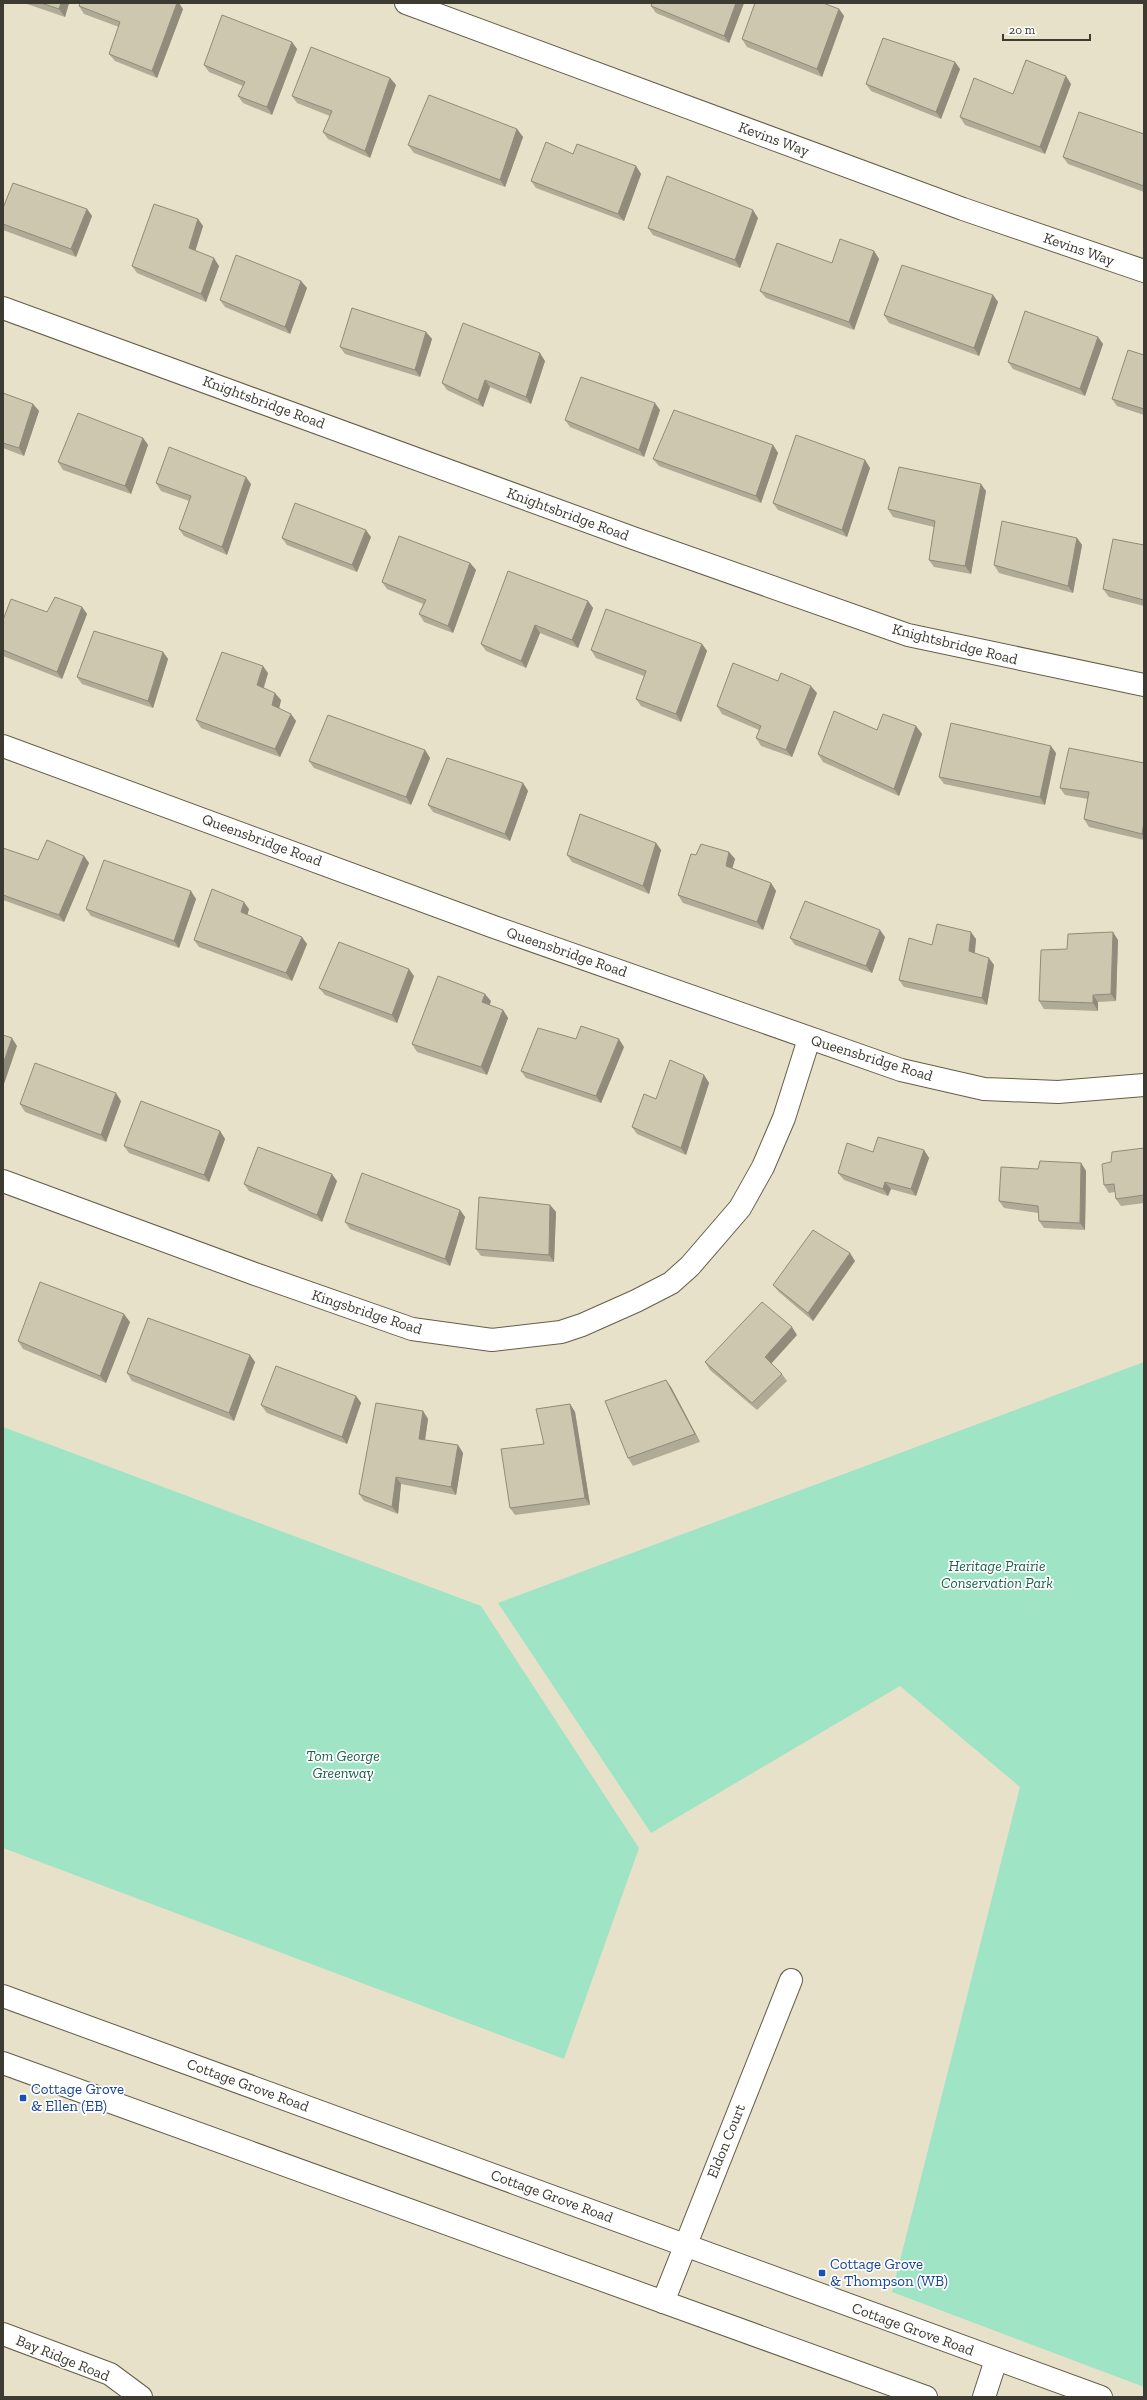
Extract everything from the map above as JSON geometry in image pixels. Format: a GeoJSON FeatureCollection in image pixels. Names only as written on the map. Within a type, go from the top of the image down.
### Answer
{"type":"FeatureCollection","features":[{"type":"Feature","properties":{"kind":"street","name":"Kevins Way"},"geometry":{"type":"LineString","coordinates":[[406,3],[963,209],[1144,271]]}},
{"type":"Feature","properties":{"kind":"street","name":"Knightsbridge Road"},"geometry":{"type":"LineString","coordinates":[[3,308],[908,635],[1144,685]]}},
{"type":"Feature","properties":{"kind":"street","name":"Queensbridge Road"},"geometry":{"type":"LineString","coordinates":[[3,746],[494,926],[809,1039],[901,1070],[984,1089],[1058,1092],[1144,1086]]}},
{"type":"Feature","properties":{"kind":"street","name":"Kingsbridge Road"},"geometry":{"type":"LineString","coordinates":[[3,1181],[255,1274],[412,1329],[492,1340],[561,1332],[582,1325],[636,1301],[671,1283],[690,1266],[740,1208],[763,1167],[784,1118],[809,1039]]}},
{"type":"Feature","properties":{"kind":"street","name":"Eldon Court"},"geometry":{"type":"LineString","coordinates":[[663,2302],[791,1980]]}},
{"type":"Feature","properties":{"kind":"street","name":"Cottage Grove Road"},"geometry":{"type":"LineString","coordinates":[[3,1996],[685,2244],[996,2360],[1101,2397]]}},
{"type":"Feature","properties":{"kind":"street"},"geometry":{"type":"LineString","coordinates":[[3,2063],[926,2397]]}},
{"type":"Feature","properties":{"kind":"street","name":"Bay Ridge Road"},"geometry":{"type":"LineString","coordinates":[[3,2334],[110,2374],[141,2397]]}},
{"type":"Feature","properties":{"kind":"street"},"geometry":{"type":"LineString","coordinates":[[984,2397],[996,2360]]}},
{"type":"Feature","properties":{"kind":"green space","name":"Heritage Prairie Conservation Park"},"geometry":{"type":"Polygon","coordinates":[[[1144,1362],[1144,2387],[892,2292],[1020,1787],[900,1686],[651,1833],[498,1603],[1144,1362]]]}},
{"type":"Feature","properties":{"kind":"green space","name":"Tom George Greenway"},"geometry":{"type":"Polygon","coordinates":[[[3,1427],[481,1606],[639,1848],[564,2059],[3,1848],[3,1427]]]}},
{"type":"Feature","properties":{"kind":"building"},"geometry":{"type":"Polygon","coordinates":[[[41,3],[61,3],[59,9],[41,3]]]}},
{"type":"Feature","properties":{"kind":"building"},"geometry":{"type":"Polygon","coordinates":[[[80,3],[177,3],[152,71],[109,54],[120,22],[79,6],[80,3]]]}},
{"type":"Feature","properties":{"kind":"building"},"geometry":{"type":"Polygon","coordinates":[[[652,3],[736,3],[724,36],[651,6],[652,3]]]}},
{"type":"Feature","properties":{"kind":"building"},"geometry":{"type":"Polygon","coordinates":[[[755,3],[823,3],[839,9],[817,69],[742,39],[755,3]]]}},
{"type":"Feature","properties":{"kind":"building"},"geometry":{"type":"Polygon","coordinates":[[[222,15],[292,42],[267,107],[238,96],[245,82],[204,65],[222,15]]]}},
{"type":"Feature","properties":{"kind":"building"},"geometry":{"type":"Polygon","coordinates":[[[883,38],[955,62],[936,112],[866,84],[883,38]]]}},
{"type":"Feature","properties":{"kind":"building"},"geometry":{"type":"Polygon","coordinates":[[[311,47],[390,78],[365,151],[323,132],[332,111],[292,96],[311,47]]]}},
{"type":"Feature","properties":{"kind":"building"},"geometry":{"type":"Polygon","coordinates":[[[1026,60],[1066,76],[1040,147],[960,117],[974,78],[1013,94],[1026,60]]]}},
{"type":"Feature","properties":{"kind":"building"},"geometry":{"type":"Polygon","coordinates":[[[429,95],[517,129],[500,180],[408,145],[429,95]]]}},
{"type":"Feature","properties":{"kind":"building"},"geometry":{"type":"Polygon","coordinates":[[[1079,112],[1144,134],[1144,186],[1063,157],[1079,112]]]}},
{"type":"Feature","properties":{"kind":"building"},"geometry":{"type":"Polygon","coordinates":[[[546,142],[573,154],[577,144],[636,166],[618,214],[531,181],[546,142]]]}},
{"type":"Feature","properties":{"kind":"building"},"geometry":{"type":"Polygon","coordinates":[[[667,176],[753,210],[735,260],[648,228],[667,176]]]}},
{"type":"Feature","properties":{"kind":"building"},"geometry":{"type":"Polygon","coordinates":[[[13,183],[87,209],[71,249],[3,224],[3,208],[13,183]]]}},
{"type":"Feature","properties":{"kind":"building"},"geometry":{"type":"Polygon","coordinates":[[[154,204],[198,219],[189,248],[214,258],[201,294],[132,266],[154,204]]]}},
{"type":"Feature","properties":{"kind":"building"},"geometry":{"type":"Polygon","coordinates":[[[840,239],[874,251],[849,322],[760,291],[777,243],[832,263],[840,239]]]}},
{"type":"Feature","properties":{"kind":"building"},"geometry":{"type":"Polygon","coordinates":[[[236,255],[301,281],[285,327],[220,300],[236,255]]]}},
{"type":"Feature","properties":{"kind":"building"},"geometry":{"type":"Polygon","coordinates":[[[902,265],[993,295],[974,348],[884,315],[902,265]]]}},
{"type":"Feature","properties":{"kind":"building"},"geometry":{"type":"Polygon","coordinates":[[[352,308],[426,332],[415,370],[340,347],[352,308]]]}},
{"type":"Feature","properties":{"kind":"building"},"geometry":{"type":"Polygon","coordinates":[[[1025,311],[1098,337],[1080,389],[1008,362],[1025,311]]]}},
{"type":"Feature","properties":{"kind":"building"},"geometry":{"type":"Polygon","coordinates":[[[463,323],[540,353],[526,397],[485,380],[478,400],[442,383],[463,323]]]}},
{"type":"Feature","properties":{"kind":"building"},"geometry":{"type":"Polygon","coordinates":[[[1128,350],[1144,355],[1144,409],[1112,399],[1128,350]]]}},
{"type":"Feature","properties":{"kind":"building"},"geometry":{"type":"Polygon","coordinates":[[[581,377],[655,403],[639,450],[565,420],[581,377]]]}},
{"type":"Feature","properties":{"kind":"building"},"geometry":{"type":"Polygon","coordinates":[[[3,393],[33,404],[19,448],[3,443],[3,393]]]}},
{"type":"Feature","properties":{"kind":"building"},"geometry":{"type":"Polygon","coordinates":[[[674,410],[773,445],[756,496],[653,459],[674,410]]]}},
{"type":"Feature","properties":{"kind":"building"},"geometry":{"type":"Polygon","coordinates":[[[78,413],[143,438],[125,486],[58,462],[78,413]]]}},
{"type":"Feature","properties":{"kind":"building"},"geometry":{"type":"Polygon","coordinates":[[[796,435],[865,460],[842,530],[773,503],[796,435]]]}},
{"type":"Feature","properties":{"kind":"building"},"geometry":{"type":"Polygon","coordinates":[[[169,447],[246,477],[222,547],[179,529],[191,496],[156,483],[169,447]]]}},
{"type":"Feature","properties":{"kind":"building"},"geometry":{"type":"Polygon","coordinates":[[[899,467],[981,484],[965,566],[929,560],[935,521],[888,509],[899,467]]]}},
{"type":"Feature","properties":{"kind":"building"},"geometry":{"type":"Polygon","coordinates":[[[295,503],[366,530],[352,565],[282,538],[295,503]]]}},
{"type":"Feature","properties":{"kind":"building"},"geometry":{"type":"Polygon","coordinates":[[[1002,521],[1077,538],[1068,586],[994,565],[1002,521]]]}},
{"type":"Feature","properties":{"kind":"building"},"geometry":{"type":"Polygon","coordinates":[[[399,536],[470,563],[448,626],[419,614],[426,600],[382,582],[399,536]]]}},
{"type":"Feature","properties":{"kind":"building"},"geometry":{"type":"Polygon","coordinates":[[[1113,539],[1144,545],[1144,600],[1103,589],[1113,539]]]}},
{"type":"Feature","properties":{"kind":"building"},"geometry":{"type":"Polygon","coordinates":[[[508,571],[588,601],[572,640],[535,625],[521,661],[481,644],[508,571]]]}},
{"type":"Feature","properties":{"kind":"building"},"geometry":{"type":"Polygon","coordinates":[[[55,597],[82,607],[57,672],[3,650],[3,620],[11,599],[47,612],[55,597]]]}},
{"type":"Feature","properties":{"kind":"building"},"geometry":{"type":"Polygon","coordinates":[[[606,609],[702,644],[676,714],[636,699],[646,671],[591,650],[606,609]]]}},
{"type":"Feature","properties":{"kind":"building"},"geometry":{"type":"Polygon","coordinates":[[[94,631],[163,652],[148,701],[77,677],[94,631]]]}},
{"type":"Feature","properties":{"kind":"building"},"geometry":{"type":"Polygon","coordinates":[[[222,652],[263,666],[257,685],[275,693],[272,705],[291,714],[275,749],[196,720],[222,652]]]}},
{"type":"Feature","properties":{"kind":"building"},"geometry":{"type":"Polygon","coordinates":[[[733,663],[778,681],[781,673],[811,686],[786,750],[756,738],[761,726],[717,706],[733,663]]]}},
{"type":"Feature","properties":{"kind":"building"},"geometry":{"type":"Polygon","coordinates":[[[834,711],[877,730],[883,714],[916,726],[894,789],[818,754],[834,711]]]}},
{"type":"Feature","properties":{"kind":"building"},"geometry":{"type":"Polygon","coordinates":[[[328,715],[425,750],[406,797],[309,761],[328,715]]]}},
{"type":"Feature","properties":{"kind":"building"},"geometry":{"type":"Polygon","coordinates":[[[951,723],[1051,746],[1040,797],[939,777],[951,723]]]}},
{"type":"Feature","properties":{"kind":"building"},"geometry":{"type":"Polygon","coordinates":[[[1069,748],[1144,763],[1144,822],[1142,834],[1084,819],[1089,792],[1060,788],[1069,748]]]}},
{"type":"Feature","properties":{"kind":"building"},"geometry":{"type":"Polygon","coordinates":[[[447,758],[523,783],[505,834],[428,805],[447,758]]]}},
{"type":"Feature","properties":{"kind":"building"},"geometry":{"type":"Polygon","coordinates":[[[580,814],[656,843],[643,886],[567,855],[580,814]]]}},
{"type":"Feature","properties":{"kind":"building"},"geometry":{"type":"Polygon","coordinates":[[[47,840],[84,856],[59,915],[3,895],[3,848],[38,860],[47,840]]]}},
{"type":"Feature","properties":{"kind":"building"},"geometry":{"type":"Polygon","coordinates":[[[701,844],[729,852],[726,866],[771,883],[757,922],[678,895],[691,854],[696,855],[701,844]]]}},
{"type":"Feature","properties":{"kind":"building"},"geometry":{"type":"Polygon","coordinates":[[[104,860],[191,891],[174,941],[86,909],[104,860]]]}},
{"type":"Feature","properties":{"kind":"building"},"geometry":{"type":"Polygon","coordinates":[[[212,889],[244,902],[241,912],[302,937],[286,973],[194,940],[212,889]]]}},
{"type":"Feature","properties":{"kind":"building"},"geometry":{"type":"Polygon","coordinates":[[[805,901],[880,930],[866,966],[790,938],[805,901]]]}},
{"type":"Feature","properties":{"kind":"building"},"geometry":{"type":"Polygon","coordinates":[[[937,924],[971,932],[969,951],[989,958],[982,998],[899,980],[909,938],[932,945],[937,924]]]}},
{"type":"Feature","properties":{"kind":"building"},"geometry":{"type":"Polygon","coordinates":[[[1113,932],[1111,994],[1093,995],[1093,1003],[1039,1001],[1041,950],[1067,949],[1068,934],[1113,932]]]}},
{"type":"Feature","properties":{"kind":"building"},"geometry":{"type":"Polygon","coordinates":[[[339,942],[409,969],[392,1015],[319,988],[339,942]]]}},
{"type":"Feature","properties":{"kind":"building"},"geometry":{"type":"Polygon","coordinates":[[[438,976],[485,994],[482,1002],[503,1010],[481,1067],[412,1044],[438,976]]]}},
{"type":"Feature","properties":{"kind":"building"},"geometry":{"type":"Polygon","coordinates":[[[581,1026],[619,1039],[596,1096],[521,1071],[538,1028],[576,1039],[581,1026]]]}},
{"type":"Feature","properties":{"kind":"building"},"geometry":{"type":"Polygon","coordinates":[[[3,1035],[12,1038],[3,1064],[3,1035]]]}},
{"type":"Feature","properties":{"kind":"building"},"geometry":{"type":"Polygon","coordinates":[[[670,1060],[704,1075],[681,1148],[632,1127],[644,1094],[656,1099],[670,1060]]]}},
{"type":"Feature","properties":{"kind":"building"},"geometry":{"type":"Polygon","coordinates":[[[35,1063],[116,1093],[101,1135],[20,1104],[35,1063]]]}},
{"type":"Feature","properties":{"kind":"building"},"geometry":{"type":"Polygon","coordinates":[[[141,1101],[220,1131],[204,1175],[124,1146],[141,1101]]]}},
{"type":"Feature","properties":{"kind":"building"},"geometry":{"type":"Polygon","coordinates":[[[878,1137],[924,1150],[911,1189],[885,1182],[883,1189],[838,1173],[847,1143],[873,1152],[878,1137]]]}},
{"type":"Feature","properties":{"kind":"building"},"geometry":{"type":"Polygon","coordinates":[[[258,1147],[332,1174],[317,1215],[244,1184],[258,1147]]]}},
{"type":"Feature","properties":{"kind":"building"},"geometry":{"type":"Polygon","coordinates":[[[1144,1148],[1144,1195],[1116,1199],[1114,1184],[1104,1185],[1102,1164],[1111,1162],[1112,1152],[1144,1148]]]}},
{"type":"Feature","properties":{"kind":"building"},"geometry":{"type":"Polygon","coordinates":[[[1040,1161],[1081,1163],[1080,1223],[1039,1221],[1038,1206],[999,1201],[1001,1167],[1038,1169],[1040,1161]]]}},
{"type":"Feature","properties":{"kind":"building"},"geometry":{"type":"Polygon","coordinates":[[[362,1173],[460,1210],[445,1259],[345,1222],[362,1173]]]}},
{"type":"Feature","properties":{"kind":"building"},"geometry":{"type":"Polygon","coordinates":[[[479,1197],[550,1205],[549,1255],[476,1249],[479,1197]]]}},
{"type":"Feature","properties":{"kind":"building"},"geometry":{"type":"Polygon","coordinates":[[[813,1230],[850,1253],[808,1313],[773,1285],[813,1230]]]}},
{"type":"Feature","properties":{"kind":"building"},"geometry":{"type":"Polygon","coordinates":[[[40,1282],[124,1314],[100,1376],[18,1341],[40,1282]]]}},
{"type":"Feature","properties":{"kind":"building"},"geometry":{"type":"Polygon","coordinates":[[[762,1302],[792,1327],[765,1357],[782,1374],[752,1403],[705,1362],[762,1302]]]}},
{"type":"Feature","properties":{"kind":"building"},"geometry":{"type":"Polygon","coordinates":[[[148,1318],[250,1355],[229,1413],[127,1373],[148,1318]]]}},
{"type":"Feature","properties":{"kind":"building"},"geometry":{"type":"Polygon","coordinates":[[[276,1366],[356,1396],[342,1437],[261,1405],[276,1366]]]}},
{"type":"Feature","properties":{"kind":"building"},"geometry":{"type":"Polygon","coordinates":[[[666,1380],[695,1434],[628,1458],[605,1401],[666,1380]]]}},
{"type":"Feature","properties":{"kind":"building"},"geometry":{"type":"Polygon","coordinates":[[[376,1403],[423,1411],[419,1439],[458,1445],[451,1487],[396,1477],[392,1507],[359,1494],[376,1403]]]}},
{"type":"Feature","properties":{"kind":"building"},"geometry":{"type":"Polygon","coordinates":[[[570,1404],[585,1498],[510,1508],[501,1449],[544,1444],[536,1409],[570,1404]]]}},
{"type":"Feature","properties":{"kind":"place","name":"Cottage Grove & Ellen (EB)"},"geometry":{"type":"Point","coordinates":[23,2098]}},
{"type":"Feature","properties":{"kind":"place","name":"Cottage Grove & Thompson (WB)"},"geometry":{"type":"Point","coordinates":[822,2273]}}]}
